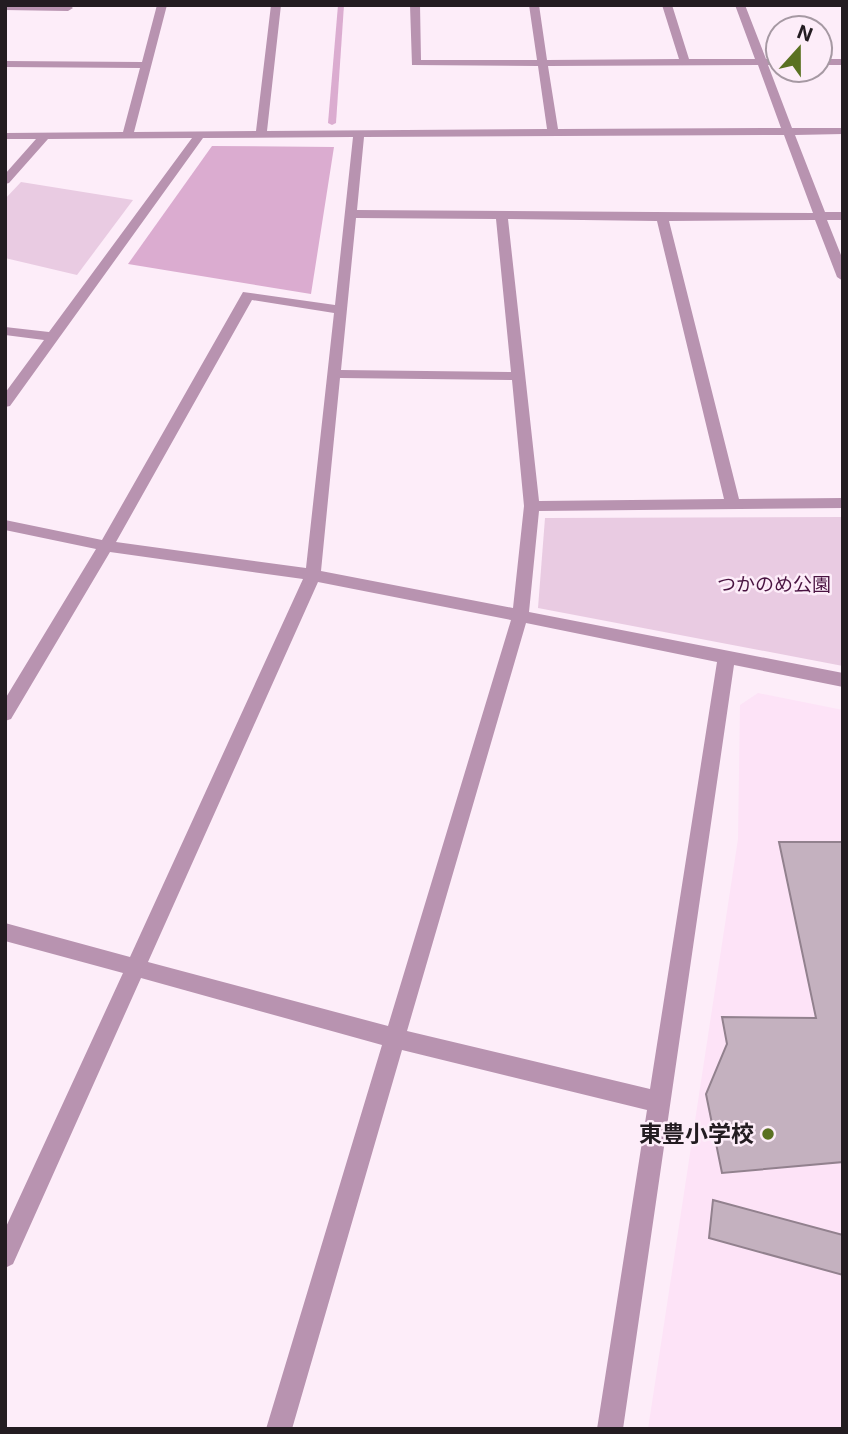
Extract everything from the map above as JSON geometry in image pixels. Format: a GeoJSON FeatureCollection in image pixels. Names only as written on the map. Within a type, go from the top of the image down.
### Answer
{"type":"FeatureCollection","features":[{"type":"Feature","properties":{"kind":"street"},"geometry":{"type":"LineString","coordinates":[[128,135],[162,5]]}},
{"type":"Feature","properties":{"kind":"street"},"geometry":{"type":"LineString","coordinates":[[261,135],[275,5]]}},
{"type":"Feature","properties":{"kind":"street"},"geometry":{"type":"LineString","coordinates":[[415,5],[416,63],[761,62]]}},
{"type":"Feature","properties":{"kind":"street"},"geometry":{"type":"LineString","coordinates":[[534,5],[553,133]]}},
{"type":"Feature","properties":{"kind":"street"},"geometry":{"type":"LineString","coordinates":[[667,5],[685,63]]}},
{"type":"Feature","properties":{"kind":"street"},"geometry":{"type":"LineString","coordinates":[[740,5],[843,277]]}},
{"type":"Feature","properties":{"kind":"street"},"geometry":{"type":"LineString","coordinates":[[5,7],[68,8]]}},
{"type":"Feature","properties":{"kind":"street"},"geometry":{"type":"LineString","coordinates":[[5,64],[147,65]]}},
{"type":"Feature","properties":{"kind":"street"},"geometry":{"type":"LineString","coordinates":[[5,136],[843,131]]}},
{"type":"Feature","properties":{"kind":"street"},"geometry":{"type":"LineString","coordinates":[[5,1256],[313,575],[359,134]]}},
{"type":"Feature","properties":{"kind":"street"},"geometry":{"type":"LineString","coordinates":[[5,403],[200,135]]}},
{"type":"Feature","properties":{"kind":"street"},"geometry":{"type":"LineString","coordinates":[[5,181],[45,136]]}},
{"type":"Feature","properties":{"kind":"street"},"geometry":{"type":"LineString","coordinates":[[350,214],[662,218],[843,216]]}},
{"type":"Feature","properties":{"kind":"street"},"geometry":{"type":"LineString","coordinates":[[279,1429],[520,615],[532,506],[502,216]]}},
{"type":"Feature","properties":{"kind":"street"},"geometry":{"type":"LineString","coordinates":[[662,218],[733,504]]}},
{"type":"Feature","properties":{"kind":"street"},"geometry":{"type":"LineString","coordinates":[[5,714],[106,546],[248,295],[340,310]]}},
{"type":"Feature","properties":{"kind":"street"},"geometry":{"type":"LineString","coordinates":[[5,331],[53,337]]}},
{"type":"Feature","properties":{"kind":"street"},"geometry":{"type":"LineString","coordinates":[[334,374],[519,376]]}},
{"type":"Feature","properties":{"kind":"street"},"geometry":{"type":"LineString","coordinates":[[532,506],[843,503]]}},
{"type":"Feature","properties":{"kind":"street"},"geometry":{"type":"LineString","coordinates":[[5,525],[106,546],[313,575],[726,659],[843,680]]}},
{"type":"Feature","properties":{"kind":"street"},"geometry":{"type":"LineString","coordinates":[[610,1429],[726,659]]}},
{"type":"Feature","properties":{"kind":"street"},"geometry":{"type":"LineString","coordinates":[[5,932],[395,1038],[659,1102]]}},
{"type":"Feature","properties":{"kind":"shaded area"},"geometry":{"type":"Polygon","coordinates":[[[212,146],[334,147],[311,294],[128,264],[212,146]]]}},
{"type":"Feature","properties":{"kind":"shaded area","name":"東豊小学校"},"geometry":{"type":"Polygon","coordinates":[[[758,693],[843,710],[843,1429],[648,1429],[738,839],[740,705],[758,693]]]}},
{"type":"Feature","properties":{"kind":"green space"},"geometry":{"type":"Polygon","coordinates":[[[21,182],[133,200],[77,275],[5,258],[5,199],[21,182]]]}},
{"type":"Feature","properties":{"kind":"green space","name":"つかのめ公園"},"geometry":{"type":"Polygon","coordinates":[[[843,517],[843,666],[538,608],[545,518],[843,517]]]}},
{"type":"Feature","properties":{"kind":"building"},"geometry":{"type":"Polygon","coordinates":[[[779,842],[843,842],[843,1162],[722,1173],[706,1094],[727,1044],[722,1017],[816,1018],[779,842]]]}},
{"type":"Feature","properties":{"kind":"building"},"geometry":{"type":"Polygon","coordinates":[[[713,1200],[843,1235],[843,1275],[709,1238],[713,1200]]]}},
{"type":"Feature","properties":{"kind":"waterway"},"geometry":{"type":"LineString","coordinates":[[332,123],[341,5]]}},
{"type":"Feature","properties":{"kind":"place","name":"東豊小学校"},"geometry":{"type":"Point","coordinates":[768,1134]}}]}
